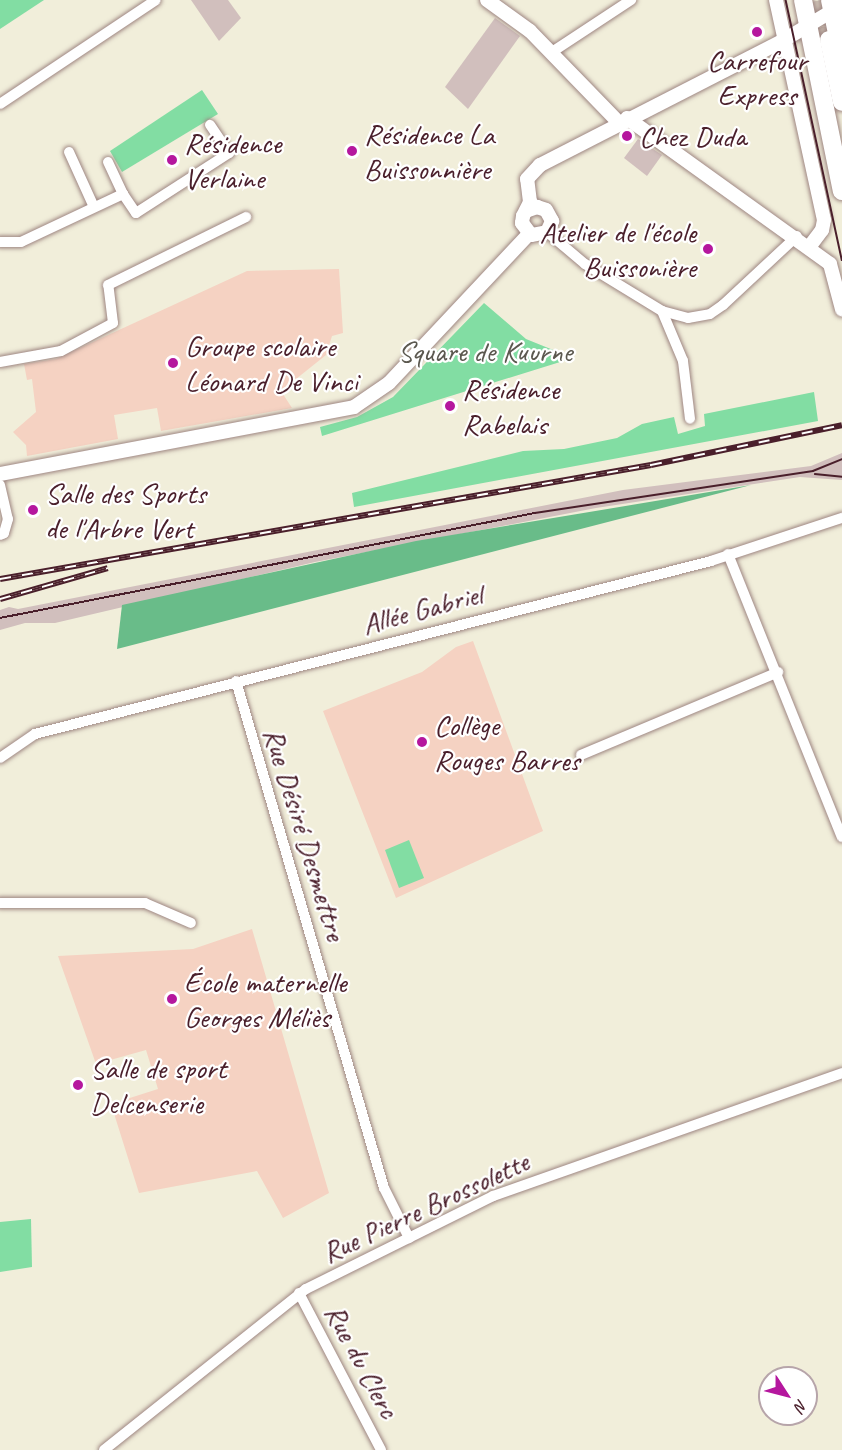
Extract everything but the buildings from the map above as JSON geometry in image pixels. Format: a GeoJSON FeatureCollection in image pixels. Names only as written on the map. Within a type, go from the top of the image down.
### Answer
{"type":"FeatureCollection","features":[{"type":"Feature","properties":{"kind":"main road"},"geometry":{"type":"LineString","coordinates":[[802,0],[842,191]]}},
{"type":"Feature","properties":{"kind":"main road"},"geometry":{"type":"LineString","coordinates":[[835,5],[842,57]]}},
{"type":"Feature","properties":{"kind":"main road"},"geometry":{"type":"LineString","coordinates":[[842,102],[825,43],[842,153]]}},
{"type":"Feature","properties":{"kind":"street"},"geometry":{"type":"LineString","coordinates":[[0,104],[156,0]]}},
{"type":"Feature","properties":{"kind":"street"},"geometry":{"type":"LineString","coordinates":[[487,0],[552,52],[623,121],[797,236],[833,266],[842,309]]}},
{"type":"Feature","properties":{"kind":"street"},"geometry":{"type":"LineString","coordinates":[[552,52],[631,0]]}},
{"type":"Feature","properties":{"kind":"street"},"geometry":{"type":"LineString","coordinates":[[776,0],[824,220],[822,230],[809,247]]}},
{"type":"Feature","properties":{"kind":"street"},"geometry":{"type":"LineString","coordinates":[[553,159],[535,180],[537,197],[552,221],[547,232],[538,236],[529,234],[522,223],[526,212],[528,178],[553,159],[784,40],[835,5]]}},
{"type":"Feature","properties":{"kind":"street"},"geometry":{"type":"LineString","coordinates":[[108,162],[123,194],[136,213],[229,153],[210,125]]}},
{"type":"Feature","properties":{"kind":"street"},"geometry":{"type":"LineString","coordinates":[[69,152],[94,207]]}},
{"type":"Feature","properties":{"kind":"street"},"geometry":{"type":"LineString","coordinates":[[0,242],[21,242],[123,194]]}},
{"type":"Feature","properties":{"kind":"street"},"geometry":{"type":"LineString","coordinates":[[526,212],[535,207],[546,210]]}},
{"type":"Feature","properties":{"kind":"street"},"geometry":{"type":"LineString","coordinates":[[0,362],[60,351],[113,323],[108,285],[246,217]]}},
{"type":"Feature","properties":{"kind":"street"},"geometry":{"type":"LineString","coordinates":[[547,232],[577,259],[662,311],[681,318],[710,314],[797,236]]}},
{"type":"Feature","properties":{"kind":"street"},"geometry":{"type":"LineString","coordinates":[[0,474],[354,406],[389,383],[529,234]]}},
{"type":"Feature","properties":{"kind":"street"},"geometry":{"type":"LineString","coordinates":[[662,311],[683,361],[690,419]]}},
{"type":"Feature","properties":{"kind":"street"},"geometry":{"type":"LineString","coordinates":[[0,485],[8,519],[4,533],[0,535]]}},
{"type":"Feature","properties":{"kind":"street","name":"Allée Gabriel"},"geometry":{"type":"LineString","coordinates":[[0,758],[14,745],[35,734],[728,554],[842,518]]}},
{"type":"Feature","properties":{"kind":"street"},"geometry":{"type":"LineString","coordinates":[[728,554],[778,672],[842,837]]}},
{"type":"Feature","properties":{"kind":"street"},"geometry":{"type":"LineString","coordinates":[[581,755],[778,672]]}},
{"type":"Feature","properties":{"kind":"street","name":"Rue Désiré Desmettre"},"geometry":{"type":"LineString","coordinates":[[236,681],[390,1205],[409,1238]]}},
{"type":"Feature","properties":{"kind":"street"},"geometry":{"type":"LineString","coordinates":[[0,903],[145,903],[191,923]]}},
{"type":"Feature","properties":{"kind":"street","name":"Rue Pierre Brossolette"},"geometry":{"type":"LineString","coordinates":[[104,1450],[299,1293],[493,1196],[842,1073]]}},
{"type":"Feature","properties":{"kind":"street","name":"Rue du Clerc"},"geometry":{"type":"LineString","coordinates":[[299,1293],[381,1450]]}},
{"type":"Feature","properties":{"kind":"shaded area"},"geometry":{"type":"Polygon","coordinates":[[[191,0],[228,0],[241,18],[219,41],[191,0]]]}},
{"type":"Feature","properties":{"kind":"shaded area"},"geometry":{"type":"Polygon","coordinates":[[[495,18],[520,36],[468,109],[445,87],[495,18]]]}},
{"type":"Feature","properties":{"kind":"shaded area"},"geometry":{"type":"Polygon","coordinates":[[[638,139],[662,155],[647,176],[624,158],[638,139]]]}},
{"type":"Feature","properties":{"kind":"shaded area","name":"Groupe scolaire Léonard De Vinci"},"geometry":{"type":"Polygon","coordinates":[[[339,269],[343,333],[332,336],[326,355],[281,391],[292,408],[161,431],[157,408],[114,415],[118,439],[27,456],[26,445],[13,432],[36,412],[32,379],[27,380],[24,364],[56,359],[247,271],[339,269]]]}},
{"type":"Feature","properties":{"kind":"shaded area"},"geometry":{"type":"Polygon","coordinates":[[[842,453],[842,480],[800,477],[596,508],[315,562],[55,623],[25,623],[0,630],[0,610],[9,607],[18,609],[623,490],[811,466],[842,453]]]}},
{"type":"Feature","properties":{"kind":"shaded area","name":"Collège Rouges Barres"},"geometry":{"type":"Polygon","coordinates":[[[473,641],[543,831],[396,898],[323,711],[422,672],[456,647],[473,641]]]}},
{"type":"Feature","properties":{"kind":"shaded area"},"geometry":{"type":"Polygon","coordinates":[[[252,929],[329,1193],[283,1218],[257,1171],[139,1193],[111,1104],[158,1089],[146,1050],[96,1064],[58,956],[193,949],[252,929]]]}},
{"type":"Feature","properties":{"kind":"green space"},"geometry":{"type":"Polygon","coordinates":[[[0,0],[44,0],[0,29],[0,0]]]}},
{"type":"Feature","properties":{"kind":"green space"},"geometry":{"type":"Polygon","coordinates":[[[202,90],[218,114],[122,172],[110,151],[202,90]]]}},
{"type":"Feature","properties":{"kind":"green space","name":"Square de Kuurne"},"geometry":{"type":"Polygon","coordinates":[[[484,303],[526,339],[573,358],[322,436],[320,427],[357,417],[393,397],[484,303]]]}},
{"type":"Feature","properties":{"kind":"green space"},"geometry":{"type":"Polygon","coordinates":[[[814,392],[818,421],[354,507],[352,493],[523,451],[564,449],[617,438],[642,424],[674,417],[678,434],[705,426],[704,414],[814,392]]]}},
{"type":"Feature","properties":{"kind":"green space"},"geometry":{"type":"Polygon","coordinates":[[[751,485],[117,649],[122,605],[416,541],[751,485]]]}},
{"type":"Feature","properties":{"kind":"green space"},"geometry":{"type":"Polygon","coordinates":[[[409,840],[424,878],[399,888],[385,850],[409,840]]]}},
{"type":"Feature","properties":{"kind":"green space"},"geometry":{"type":"Polygon","coordinates":[[[31,1219],[32,1267],[0,1272],[0,1222],[31,1219]]]}},
{"type":"Feature","properties":{"kind":"tunnel"},"geometry":{"type":"LineString","coordinates":[[821,0],[829,40]]}},
{"type":"Feature","properties":{"kind":"tram line"},"geometry":{"type":"LineString","coordinates":[[786,0],[842,260]]}},
{"type":"Feature","properties":{"kind":"tram line"},"geometry":{"type":"LineString","coordinates":[[0,618],[535,513],[813,471],[842,459]]}},
{"type":"Feature","properties":{"kind":"tram line"},"geometry":{"type":"LineString","coordinates":[[815,474],[842,477]]}},
{"type":"Feature","properties":{"kind":"railway"},"geometry":{"type":"LineString","coordinates":[[0,579],[651,465],[842,425]]}},
{"type":"Feature","properties":{"kind":"railway"},"geometry":{"type":"LineString","coordinates":[[0,599],[108,568]]}},
{"type":"Feature","properties":{"kind":"place","name":"Carrefour Express"},"geometry":{"type":"Point","coordinates":[757,32]}},
{"type":"Feature","properties":{"kind":"place","name":"Chez Duda"},"geometry":{"type":"Point","coordinates":[627,136]}},
{"type":"Feature","properties":{"kind":"place","name":"Résidence La Buissonnière"},"geometry":{"type":"Point","coordinates":[352,151]}},
{"type":"Feature","properties":{"kind":"place","name":"Résidence Verlaine"},"geometry":{"type":"Point","coordinates":[172,160]}},
{"type":"Feature","properties":{"kind":"place","name":"Atelier de l'école Buissonière"},"geometry":{"type":"Point","coordinates":[708,249]}},
{"type":"Feature","properties":{"kind":"place","name":"Groupe scolaire Léonard De Vinci"},"geometry":{"type":"Point","coordinates":[173,363]}},
{"type":"Feature","properties":{"kind":"place","name":"Résidence Rabelais"},"geometry":{"type":"Point","coordinates":[450,406]}},
{"type":"Feature","properties":{"kind":"place","name":"Salle des Sports de l'Arbre Vert"},"geometry":{"type":"Point","coordinates":[33,510]}},
{"type":"Feature","properties":{"kind":"place","name":"Collège Rouges Barres"},"geometry":{"type":"Point","coordinates":[422,742]}},
{"type":"Feature","properties":{"kind":"place","name":"École maternelle Georges Méliès"},"geometry":{"type":"Point","coordinates":[172,999]}},
{"type":"Feature","properties":{"kind":"place","name":"Salle de sport Delcenserie"},"geometry":{"type":"Point","coordinates":[78,1085]}}]}
